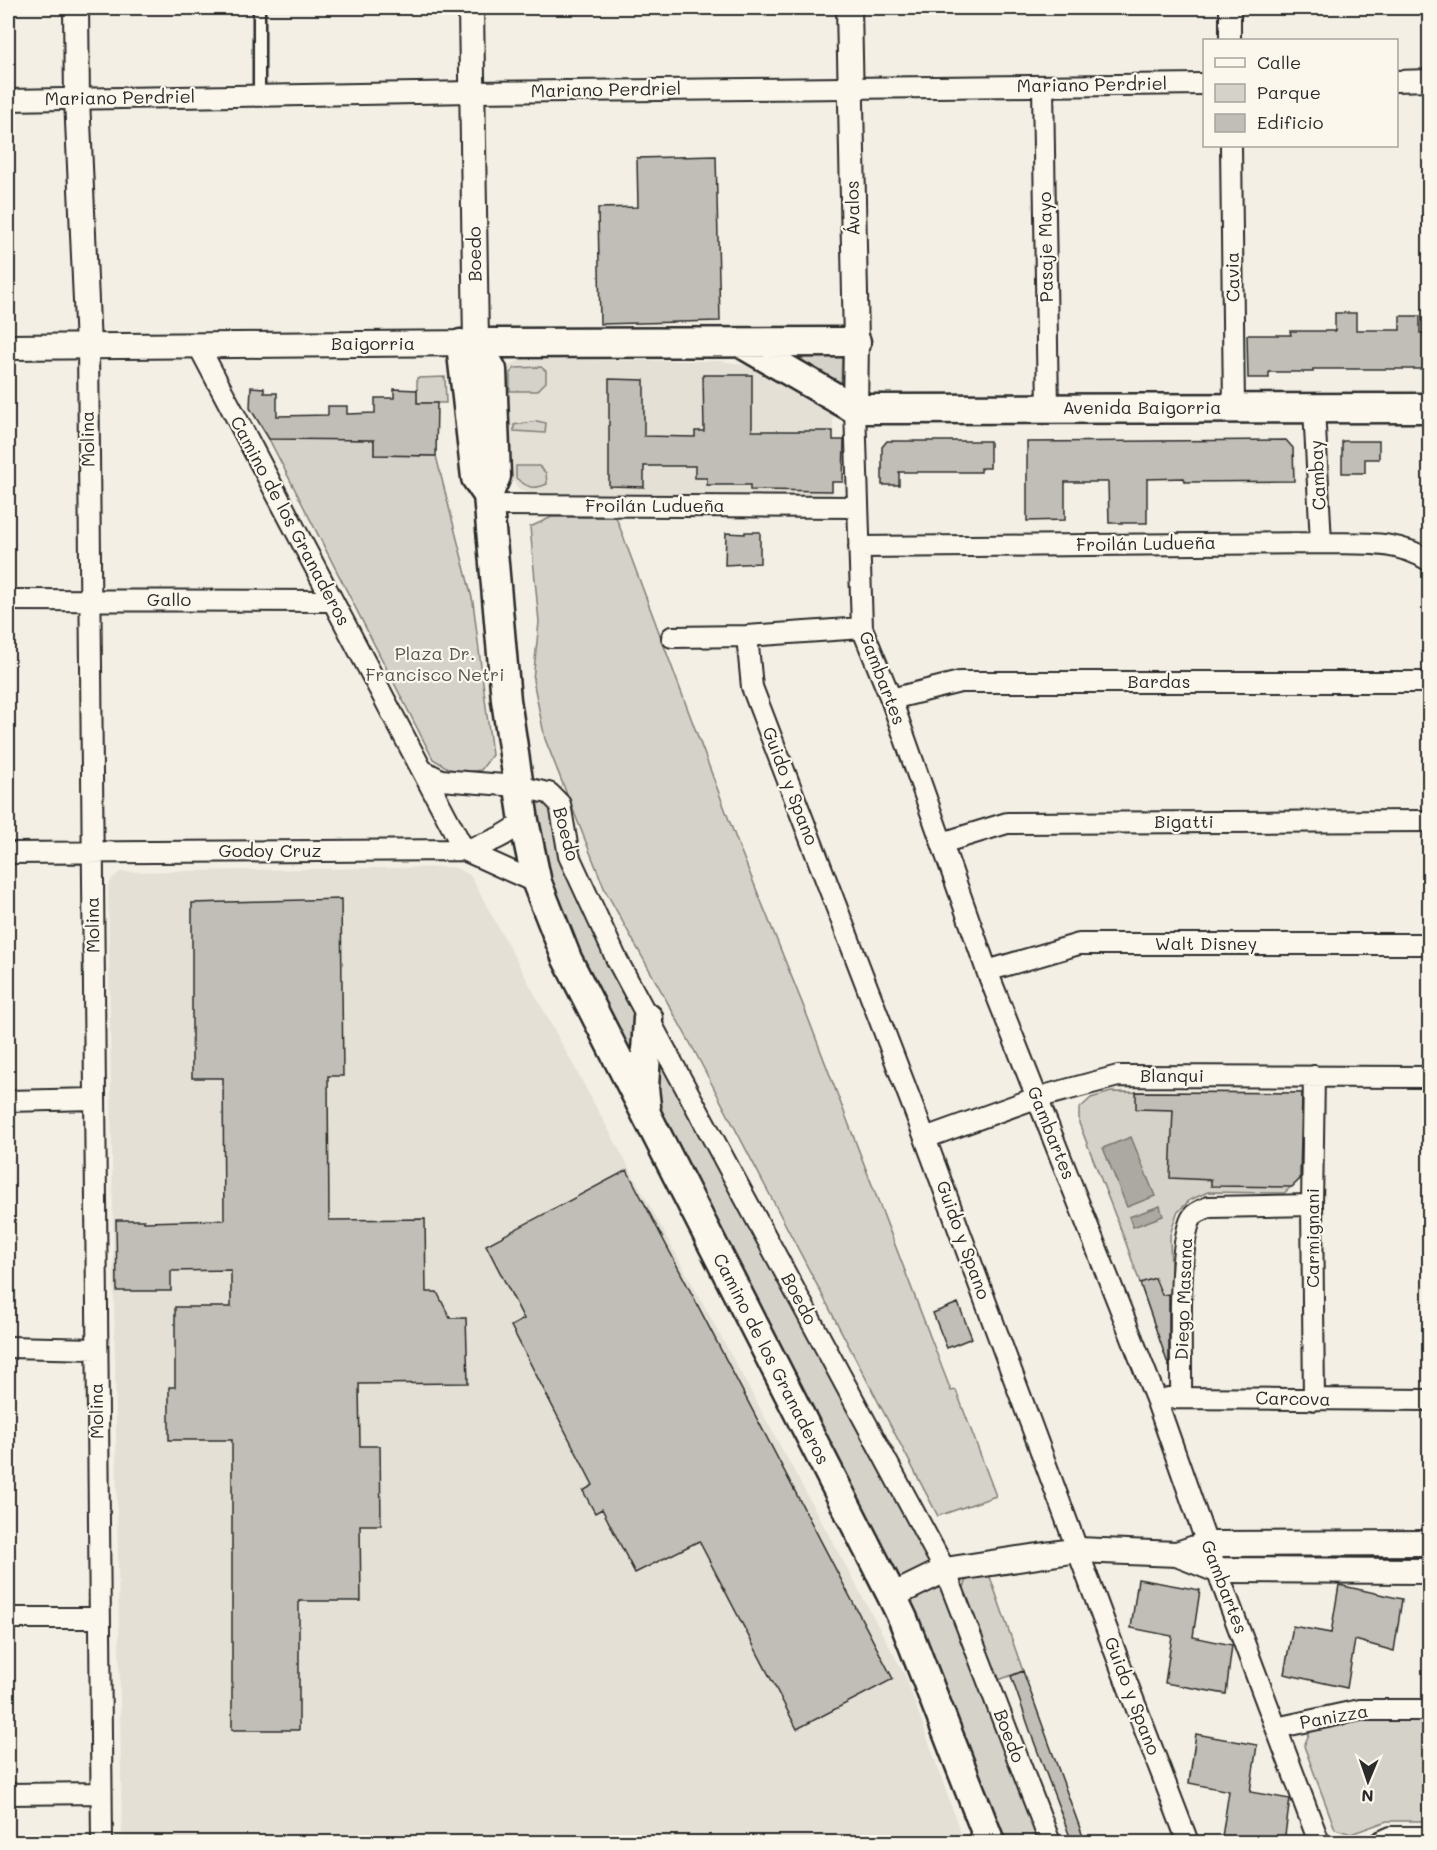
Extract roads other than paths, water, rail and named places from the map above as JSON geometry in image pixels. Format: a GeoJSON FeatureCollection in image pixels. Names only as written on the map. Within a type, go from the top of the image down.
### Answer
{"type":"FeatureCollection","features":[{"type":"Feature","properties":{"kind":"main road"},"geometry":{"type":"LineString","coordinates":[[739,342],[855,409]]}},
{"type":"Feature","properties":{"kind":"main road","name":"Baigorria"},"geometry":{"type":"LineString","coordinates":[[468,344],[856,342]]}},
{"type":"Feature","properties":{"kind":"main road","name":"Boedo"},"geometry":{"type":"LineString","coordinates":[[468,344],[476,478],[488,500],[506,700],[524,821]]}},
{"type":"Feature","properties":{"kind":"main road","name":"Avenida Baigorria"},"geometry":{"type":"LineString","coordinates":[[855,409],[1430,408]]}},
{"type":"Feature","properties":{"kind":"main road","name":"Camino de los Granaderos"},"geometry":{"type":"LineString","coordinates":[[524,821],[537,883],[567,959],[892,1596],[990,1842]]}},
{"type":"Feature","properties":{"kind":"main road"},"geometry":{"type":"LineString","coordinates":[[648,1018],[644,1088],[648,1117]]}},
{"type":"Feature","properties":{"kind":"street","name":"Molina"},"geometry":{"type":"LineString","coordinates":[[76,8],[77,99],[88,346],[102,1842]]}},
{"type":"Feature","properties":{"kind":"street","name":"Boedo"},"geometry":{"type":"LineString","coordinates":[[468,344],[473,92],[471,8]]}},
{"type":"Feature","properties":{"kind":"street","name":"Ávalos"},"geometry":{"type":"LineString","coordinates":[[849,8],[856,342],[855,409]]}},
{"type":"Feature","properties":{"kind":"street"},"geometry":{"type":"LineString","coordinates":[[1230,8],[1230,39]]}},
{"type":"Feature","properties":{"kind":"street"},"geometry":{"type":"LineString","coordinates":[[1398,81],[1430,80]]}},
{"type":"Feature","properties":{"kind":"street","name":"Mariano Perdriel"},"geometry":{"type":"LineString","coordinates":[[8,100],[1203,84]]}},
{"type":"Feature","properties":{"kind":"street","name":"Pasaje Mayo"},"geometry":{"type":"LineString","coordinates":[[1043,86],[1048,408]]}},
{"type":"Feature","properties":{"kind":"street","name":"Cavia"},"geometry":{"type":"LineString","coordinates":[[1232,147],[1234,408]]}},
{"type":"Feature","properties":{"kind":"street","name":"Baigorria"},"geometry":{"type":"LineString","coordinates":[[8,347],[468,344]]}},
{"type":"Feature","properties":{"kind":"street","name":"Camino de los Granaderos"},"geometry":{"type":"LineString","coordinates":[[198,345],[464,850]]}},
{"type":"Feature","properties":{"kind":"street","name":"Cambay"},"geometry":{"type":"LineString","coordinates":[[1314,408],[1321,543]]}},
{"type":"Feature","properties":{"kind":"street","name":"Gambartes"},"geometry":{"type":"LineString","coordinates":[[855,409],[862,628],[891,699],[987,971],[1156,1399],[1207,1544],[1318,1842]]}},
{"type":"Feature","properties":{"kind":"street","name":"Froilán Ludueña"},"geometry":{"type":"LineString","coordinates":[[488,500],[858,507]]}},
{"type":"Feature","properties":{"kind":"street","name":"Froilán Ludueña"},"geometry":{"type":"LineString","coordinates":[[859,547],[1321,543],[1393,545],[1416,552],[1430,561]]}},
{"type":"Feature","properties":{"kind":"street","name":"Gallo"},"geometry":{"type":"LineString","coordinates":[[8,600],[331,600]]}},
{"type":"Feature","properties":{"kind":"street"},"geometry":{"type":"LineString","coordinates":[[672,637],[747,636],[862,628]]}},
{"type":"Feature","properties":{"kind":"street","name":"Guido y Spano"},"geometry":{"type":"LineString","coordinates":[[747,636],[752,687],[925,1138],[1188,1842]]}},
{"type":"Feature","properties":{"kind":"street","name":"Bardas"},"geometry":{"type":"LineString","coordinates":[[891,699],[960,682],[1430,682]]}},
{"type":"Feature","properties":{"kind":"street","name":"Boedo"},"geometry":{"type":"LineString","coordinates":[[424,771],[441,780],[518,786],[549,793],[560,804],[570,856],[617,960],[945,1570],[1050,1842]]}},
{"type":"Feature","properties":{"kind":"street","name":"Godoy Cruz"},"geometry":{"type":"LineString","coordinates":[[8,853],[464,850],[488,844],[506,835],[524,821]]}},
{"type":"Feature","properties":{"kind":"street","name":"Bigatti"},"geometry":{"type":"LineString","coordinates":[[942,843],[1007,823],[1430,822]]}},
{"type":"Feature","properties":{"kind":"street"},"geometry":{"type":"LineString","coordinates":[[464,850],[537,883]]}},
{"type":"Feature","properties":{"kind":"street","name":"Walt Disney"},"geometry":{"type":"LineString","coordinates":[[987,971],[1079,944],[1430,944]]}},
{"type":"Feature","properties":{"kind":"street","name":"Blanqui"},"geometry":{"type":"LineString","coordinates":[[925,1138],[1036,1098],[1118,1076],[1430,1077]]}},
{"type":"Feature","properties":{"kind":"street","name":"Carmignani"},"geometry":{"type":"LineString","coordinates":[[1314,1076],[1312,1205],[1314,1400]]}},
{"type":"Feature","properties":{"kind":"street"},"geometry":{"type":"LineString","coordinates":[[8,1101],[94,1099]]}},
{"type":"Feature","properties":{"kind":"street","name":"Diego Masana"},"geometry":{"type":"LineString","coordinates":[[1181,1397],[1183,1255],[1187,1229],[1194,1214],[1209,1207],[1312,1205]]}},
{"type":"Feature","properties":{"kind":"street"},"geometry":{"type":"LineString","coordinates":[[8,1347],[97,1349]]}},
{"type":"Feature","properties":{"kind":"street","name":"Carcova"},"geometry":{"type":"LineString","coordinates":[[1156,1399],[1181,1397],[1430,1400]]}},
{"type":"Feature","properties":{"kind":"street"},"geometry":{"type":"LineString","coordinates":[[1177,1554],[1207,1544],[1430,1543]]}},
{"type":"Feature","properties":{"kind":"street"},"geometry":{"type":"LineString","coordinates":[[892,1596],[945,1570],[1078,1550],[1177,1554],[1217,1570],[1430,1571]]}},
{"type":"Feature","properties":{"kind":"street"},"geometry":{"type":"LineString","coordinates":[[8,1618],[99,1618]]}},
{"type":"Feature","properties":{"kind":"street","name":"Panizza"},"geometry":{"type":"LineString","coordinates":[[1276,1728],[1360,1710],[1430,1710]]}},
{"type":"Feature","properties":{"kind":"street"},"geometry":{"type":"LineString","coordinates":[[8,1794],[101,1793]]}},
{"type":"Feature","properties":{"kind":"street"},"geometry":{"type":"LineString","coordinates":[[1380,1842],[1392,1837],[1430,1837]]}},
{"type":"Feature","properties":{"kind":"lane"},"geometry":{"type":"LineString","coordinates":[[259,8],[259,96]]}},
{"type":"Feature","properties":{"kind":"park label","name":"Plaza Dr. Francisco Netri"},"geometry":{"type":"Point","coordinates":[435,664]}}]}
